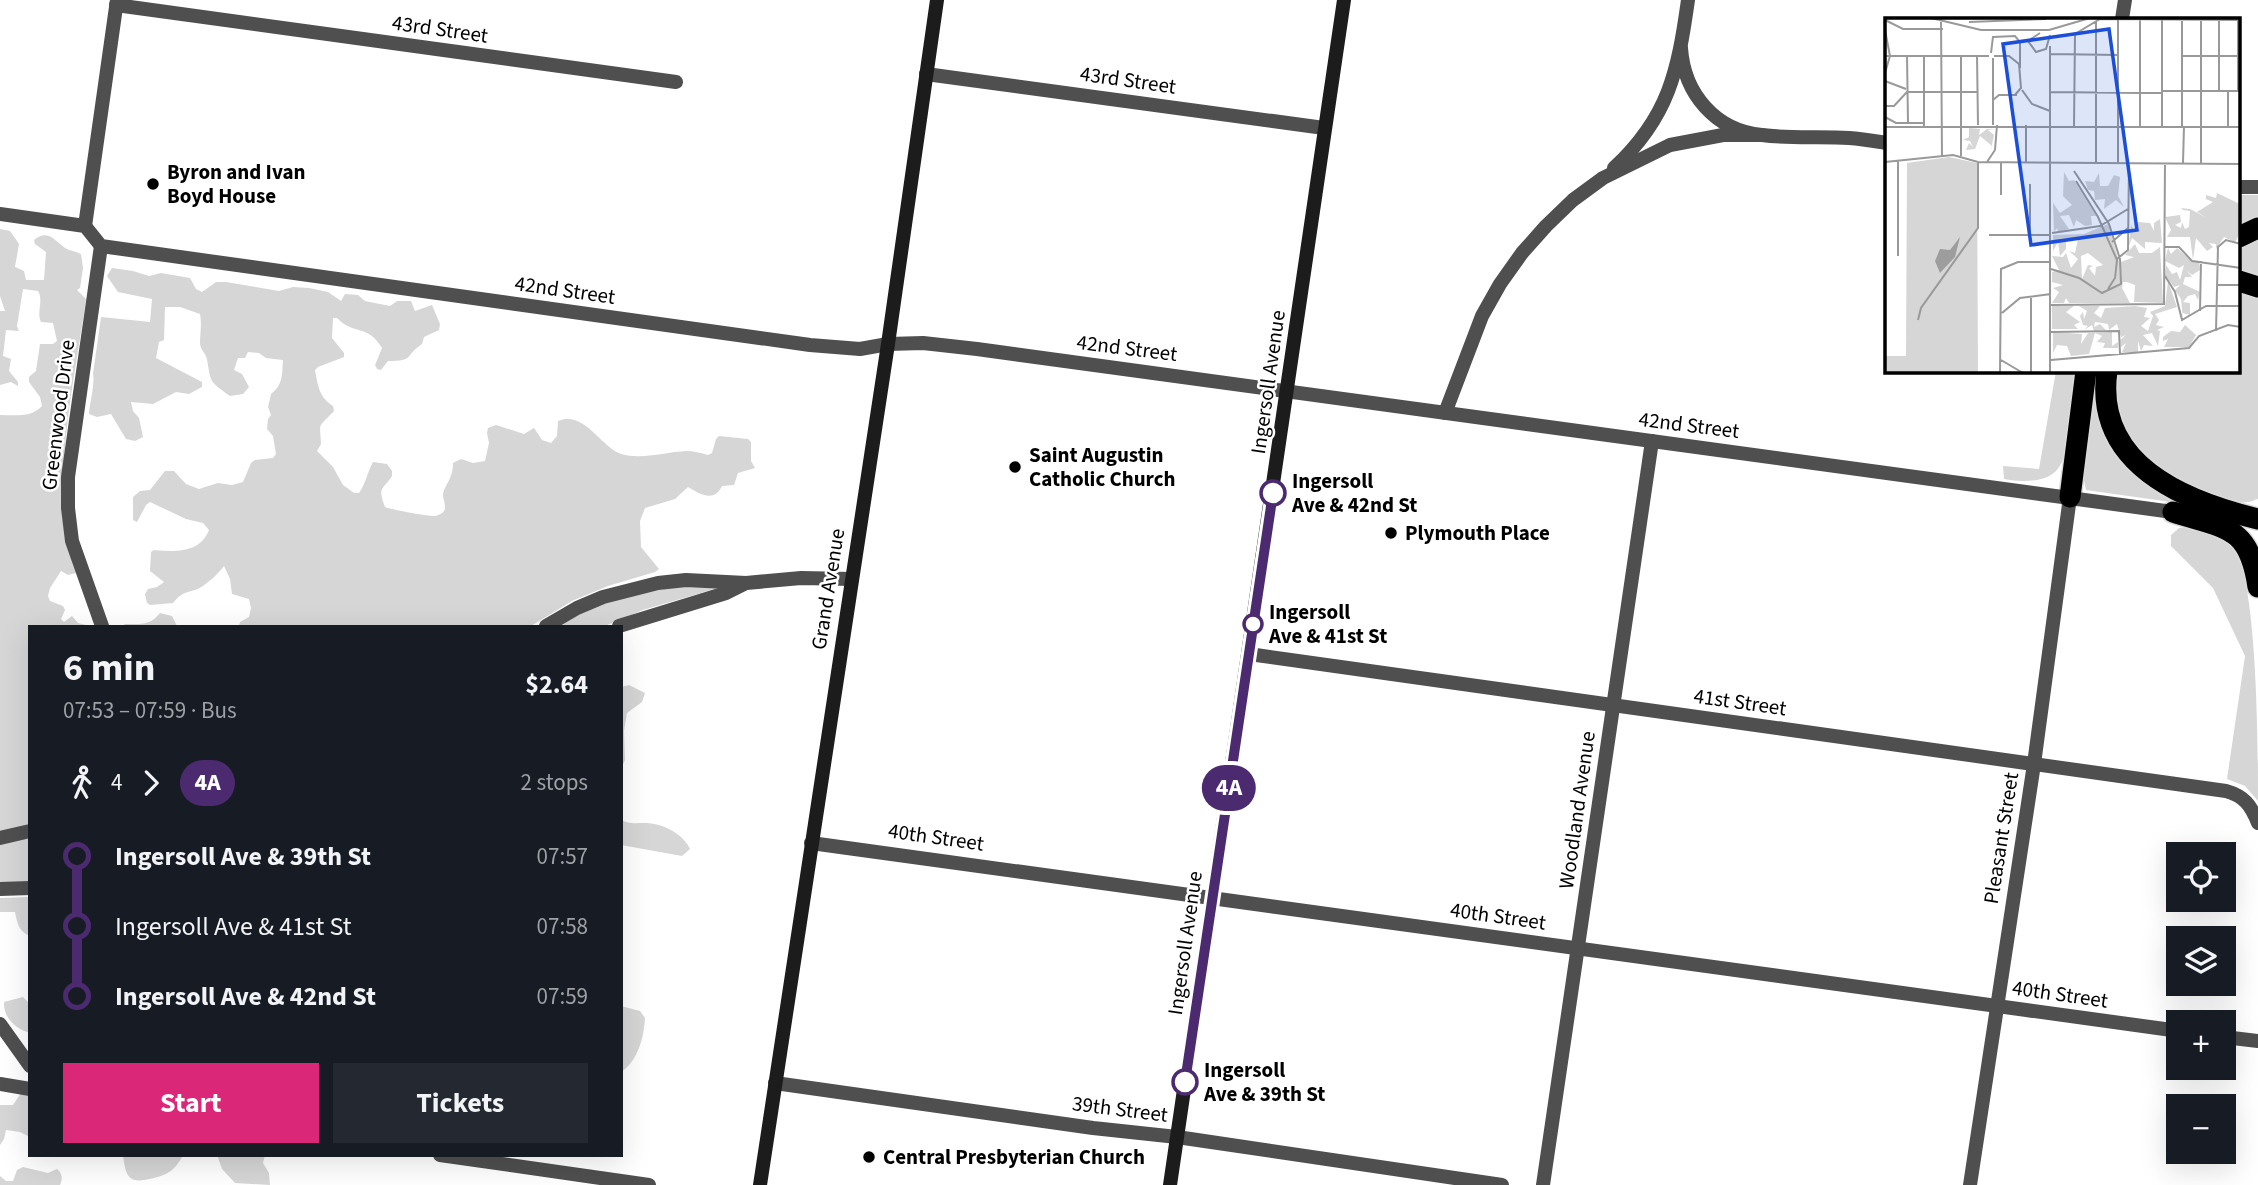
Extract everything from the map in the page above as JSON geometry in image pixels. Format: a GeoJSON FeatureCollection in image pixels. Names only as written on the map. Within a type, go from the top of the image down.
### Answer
{"type":"FeatureCollection","features":[{"type":"Feature","properties":{"kind":"highway"},"geometry":{"type":"LineString","coordinates":[[2240,237],[2258,228]]}},
{"type":"Feature","properties":{"kind":"highway"},"geometry":{"type":"LineString","coordinates":[[2240,281],[2258,287]]}},
{"type":"Feature","properties":{"kind":"highway"},"geometry":{"type":"LineString","coordinates":[[2070,497],[2086,373]]}},
{"type":"Feature","properties":{"kind":"highway"},"geometry":{"type":"LineString","coordinates":[[2106,373],[2105,398],[2110,421],[2135,462],[2151,476],[2169,486],[2258,521]]}},
{"type":"Feature","properties":{"kind":"highway"},"geometry":{"type":"LineString","coordinates":[[2173,512],[2227,529],[2240,538],[2253,559],[2258,587]]}},
{"type":"Feature","properties":{"kind":"main road","name":"Grand Avenue"},"geometry":{"type":"LineString","coordinates":[[760,1185],[888,344],[936,0]]}},
{"type":"Feature","properties":{"kind":"main road","name":"Ingersoll Avenue"},"geometry":{"type":"LineString","coordinates":[[1170,1185],[1344,0]]}},
{"type":"Feature","properties":{"kind":"street"},"geometry":{"type":"LineString","coordinates":[[1445,413],[1482,316],[1522,253],[1546,226],[1637,146],[1660,111],[1670,91],[1681,48],[1688,0]]}},
{"type":"Feature","properties":{"kind":"street"},"geometry":{"type":"LineString","coordinates":[[2122,18],[2125,0]]}},
{"type":"Feature","properties":{"kind":"street","name":"43rd Street"},"geometry":{"type":"LineString","coordinates":[[117,3],[676,82]]}},
{"type":"Feature","properties":{"kind":"street"},"geometry":{"type":"LineString","coordinates":[[85,226],[117,3]]}},
{"type":"Feature","properties":{"kind":"street"},"geometry":{"type":"LineString","coordinates":[[1681,48],[1686,78],[1706,109],[1727,125],[1762,135]]}},
{"type":"Feature","properties":{"kind":"street","name":"43rd Street"},"geometry":{"type":"LineString","coordinates":[[926,74],[1324,128]]}},
{"type":"Feature","properties":{"kind":"street"},"geometry":{"type":"LineString","coordinates":[[1603,178],[1670,145],[1723,135],[1849,138],[1885,143]]}},
{"type":"Feature","properties":{"kind":"street"},"geometry":{"type":"LineString","coordinates":[[0,214],[85,226],[101,246]]}},
{"type":"Feature","properties":{"kind":"street","name":"42nd Street"},"geometry":{"type":"LineString","coordinates":[[101,246],[810,345],[860,349],[888,344],[923,343],[977,349],[2173,512],[2258,521]]}},
{"type":"Feature","properties":{"kind":"street","name":"Greenwood Drive"},"geometry":{"type":"LineString","coordinates":[[101,246],[68,477],[68,498],[72,541],[102,625]]}},
{"type":"Feature","properties":{"kind":"street","name":"Woodland Avenue"},"geometry":{"type":"LineString","coordinates":[[1543,1185],[1652,441]]}},
{"type":"Feature","properties":{"kind":"street","name":"Pleasant Street"},"geometry":{"type":"LineString","coordinates":[[1970,1185],[2034,764],[2070,497]]}},
{"type":"Feature","properties":{"kind":"street"},"geometry":{"type":"LineString","coordinates":[[548,625],[577,608],[630,588],[686,580],[746,583],[789,579],[852,579]]}},
{"type":"Feature","properties":{"kind":"street"},"geometry":{"type":"LineString","coordinates":[[622,625],[726,593],[746,583]]}},
{"type":"Feature","properties":{"kind":"street","name":"41st Street"},"geometry":{"type":"LineString","coordinates":[[1249,653],[2226,791],[2241,795],[2251,806],[2258,822]]}},
{"type":"Feature","properties":{"kind":"street"},"geometry":{"type":"LineString","coordinates":[[0,838],[28,831]]}},
{"type":"Feature","properties":{"kind":"street","name":"40th Street"},"geometry":{"type":"LineString","coordinates":[[811,843],[2166,1029]]}},
{"type":"Feature","properties":{"kind":"street"},"geometry":{"type":"LineString","coordinates":[[0,889],[28,888]]}},
{"type":"Feature","properties":{"kind":"street"},"geometry":{"type":"LineString","coordinates":[[0,1024],[28,1063]]}},
{"type":"Feature","properties":{"kind":"street"},"geometry":{"type":"LineString","coordinates":[[2236,1038],[2258,1041]]}},
{"type":"Feature","properties":{"kind":"street","name":"39th Street"},"geometry":{"type":"LineString","coordinates":[[775,1083],[1093,1128],[1177,1137],[1270,1153],[1502,1185]]}},
{"type":"Feature","properties":{"kind":"street"},"geometry":{"type":"LineString","coordinates":[[0,1084],[28,1089]]}},
{"type":"Feature","properties":{"kind":"street"},"geometry":{"type":"LineString","coordinates":[[454,1157],[649,1185]]}},
{"type":"Feature","properties":{"kind":"shaded area"},"geometry":{"type":"Polygon","coordinates":[[[2240,195],[2258,195],[2258,220],[2240,229],[2240,195]]]}},
{"type":"Feature","properties":{"kind":"shaded area"},"geometry":{"type":"Polygon","coordinates":[[[0,229],[10,231],[19,244],[15,267],[24,271],[26,280],[44,280],[46,252],[35,244],[34,240],[40,236],[49,236],[64,248],[81,254],[83,268],[80,288],[77,290],[86,299],[70,401],[64,474],[68,542],[76,573],[68,575],[61,571],[48,596],[50,601],[63,606],[65,610],[61,619],[64,622],[72,616],[78,623],[86,625],[28,625],[28,826],[0,833],[0,415],[28,414],[42,406],[29,377],[36,371],[40,344],[53,344],[57,341],[53,323],[41,322],[38,291],[23,289],[17,326],[19,331],[6,330],[3,356],[11,359],[9,371],[18,386],[11,382],[0,385],[0,311],[5,311],[0,296],[0,229]]]}},
{"type":"Feature","properties":{"kind":"shaded area"},"geometry":{"type":"Polygon","coordinates":[[[2258,237],[2258,280],[2240,273],[2240,245],[2258,237]]]}},
{"type":"Feature","properties":{"kind":"shaded area"},"geometry":{"type":"Polygon","coordinates":[[[112,268],[149,276],[161,273],[190,278],[196,289],[202,292],[216,282],[226,282],[279,291],[293,287],[309,288],[328,292],[341,301],[345,294],[358,295],[365,301],[390,306],[397,301],[411,301],[415,311],[432,305],[440,324],[439,330],[424,337],[422,344],[406,359],[388,361],[381,370],[375,365],[382,348],[377,341],[366,332],[333,318],[332,338],[344,353],[344,357],[315,370],[320,391],[334,411],[321,426],[321,444],[317,451],[333,467],[343,485],[354,493],[359,493],[373,462],[387,464],[392,476],[382,489],[381,495],[385,507],[388,508],[432,516],[442,513],[445,508],[444,491],[452,474],[453,463],[461,459],[473,463],[485,461],[489,443],[488,428],[496,425],[524,434],[534,428],[542,440],[551,443],[557,436],[558,421],[576,420],[613,450],[629,456],[686,451],[708,455],[712,453],[719,436],[748,439],[751,442],[751,461],[755,468],[738,473],[734,485],[722,486],[711,496],[688,487],[675,499],[645,508],[640,521],[641,547],[659,569],[572,601],[533,625],[239,625],[249,617],[249,599],[232,594],[230,579],[224,566],[203,586],[181,595],[173,603],[150,605],[145,594],[148,589],[164,582],[150,571],[151,552],[179,551],[193,547],[205,538],[209,530],[203,523],[186,519],[150,502],[137,522],[133,520],[133,497],[140,491],[150,490],[165,471],[174,471],[186,484],[199,489],[218,483],[232,485],[243,482],[251,463],[273,458],[276,454],[273,436],[267,429],[271,415],[268,407],[271,394],[281,379],[283,360],[248,352],[245,358],[238,358],[234,370],[242,374],[249,387],[243,394],[230,396],[210,377],[206,357],[200,345],[200,314],[180,307],[165,307],[164,340],[159,342],[156,358],[202,382],[202,387],[189,394],[176,392],[153,404],[131,402],[133,411],[139,418],[143,437],[135,441],[126,439],[111,414],[97,417],[89,414],[101,317],[150,322],[152,299],[118,292],[107,276],[112,268]]]}},
{"type":"Feature","properties":{"kind":"shaded area"},"geometry":{"type":"Polygon","coordinates":[[[2240,291],[2258,298],[2258,499],[2238,502],[2209,494],[2161,470],[2141,456],[2123,427],[2116,405],[2115,373],[2240,373],[2240,291]]]}},
{"type":"Feature","properties":{"kind":"shaded area"},"geometry":{"type":"Polygon","coordinates":[[[2056,373],[2074,373],[2069,438],[2062,463],[2051,475],[2038,480],[2004,479],[2003,466],[2039,469],[2056,373]]]}},
{"type":"Feature","properties":{"kind":"shaded area"},"geometry":{"type":"Polygon","coordinates":[[[2092,384],[2095,384],[2101,424],[2118,455],[2144,480],[2179,500],[2178,503],[2086,490],[2083,476],[2092,384]]]}},
{"type":"Feature","properties":{"kind":"shaded area"},"geometry":{"type":"Polygon","coordinates":[[[2186,527],[2228,537],[2241,561],[2252,626],[2255,665],[2258,801],[2245,786],[2227,779],[2245,656],[2213,588],[2171,546],[2171,535],[2179,528],[2186,527]]]}},
{"type":"Feature","properties":{"kind":"shaded area"},"geometry":{"type":"Polygon","coordinates":[[[675,587],[721,587],[643,610],[607,625],[558,625],[610,599],[675,587]]]}},
{"type":"Feature","properties":{"kind":"shaded area"},"geometry":{"type":"Polygon","coordinates":[[[160,613],[172,616],[176,625],[124,625],[140,624],[160,613]]]}},
{"type":"Feature","properties":{"kind":"shaded area"},"geometry":{"type":"Polygon","coordinates":[[[629,685],[645,693],[642,702],[627,713],[623,764],[623,686],[629,685]]]}},
{"type":"Feature","properties":{"kind":"shaded area"},"geometry":{"type":"Polygon","coordinates":[[[623,821],[665,827],[680,836],[688,845],[690,849],[682,856],[623,845],[623,821]]]}},
{"type":"Feature","properties":{"kind":"shaded area"},"geometry":{"type":"Polygon","coordinates":[[[28,838],[28,882],[0,883],[0,843],[28,838]]]}},
{"type":"Feature","properties":{"kind":"shaded area"},"geometry":{"type":"Polygon","coordinates":[[[28,897],[28,935],[21,930],[15,912],[0,912],[0,898],[28,897]]]}},
{"type":"Feature","properties":{"kind":"shaded area"},"geometry":{"type":"Polygon","coordinates":[[[23,997],[28,1002],[28,1032],[11,1022],[4,1002],[23,997]]]}},
{"type":"Feature","properties":{"kind":"shaded area"},"geometry":{"type":"Polygon","coordinates":[[[623,1007],[640,1011],[645,1018],[639,1048],[623,1070],[623,1007]]]}},
{"type":"Feature","properties":{"kind":"shaded area"},"geometry":{"type":"Polygon","coordinates":[[[21,1093],[28,1095],[28,1136],[6,1130],[0,1145],[0,1105],[13,1105],[21,1093]]]}},
{"type":"Feature","properties":{"kind":"shaded area"},"geometry":{"type":"Polygon","coordinates":[[[123,1157],[182,1157],[168,1173],[154,1178],[134,1180],[126,1170],[123,1157]]]}},
{"type":"Feature","properties":{"kind":"shaded area"},"geometry":{"type":"Polygon","coordinates":[[[218,1157],[264,1157],[263,1163],[269,1173],[270,1185],[235,1183],[222,1169],[218,1157]]]}},
{"type":"Feature","properties":{"kind":"shaded area"},"geometry":{"type":"Polygon","coordinates":[[[23,1167],[48,1173],[57,1169],[62,1181],[60,1185],[0,1185],[0,1176],[6,1181],[13,1181],[17,1170],[23,1167]]]}},
{"type":"Feature","properties":{"kind":"bus line","name":"4A"},"geometry":{"type":"LineString","coordinates":[[1185,1082],[1273,493]]}},
{"type":"Feature","properties":{"kind":"place","name":"Byron and Ivan Boyd House"},"geometry":{"type":"Point","coordinates":[153,184]}},
{"type":"Feature","properties":{"kind":"place","name":"Saint Augustin Catholic Church"},"geometry":{"type":"Point","coordinates":[1015,467]}},
{"type":"Feature","properties":{"kind":"place","name":"Ingersoll Ave & 42nd St"},"geometry":{"type":"Point","coordinates":[1273,493]}},
{"type":"Feature","properties":{"kind":"place","name":"Plymouth Place"},"geometry":{"type":"Point","coordinates":[1391,533]}},
{"type":"Feature","properties":{"kind":"place","name":"Ingersoll Ave & 41st St"},"geometry":{"type":"Point","coordinates":[1253,624]}},
{"type":"Feature","properties":{"kind":"place","name":"Ingersoll Ave & 39th St"},"geometry":{"type":"Point","coordinates":[1185,1082]}},
{"type":"Feature","properties":{"kind":"place","name":"Central Presbyterian Church"},"geometry":{"type":"Point","coordinates":[869,1157]}}]}
